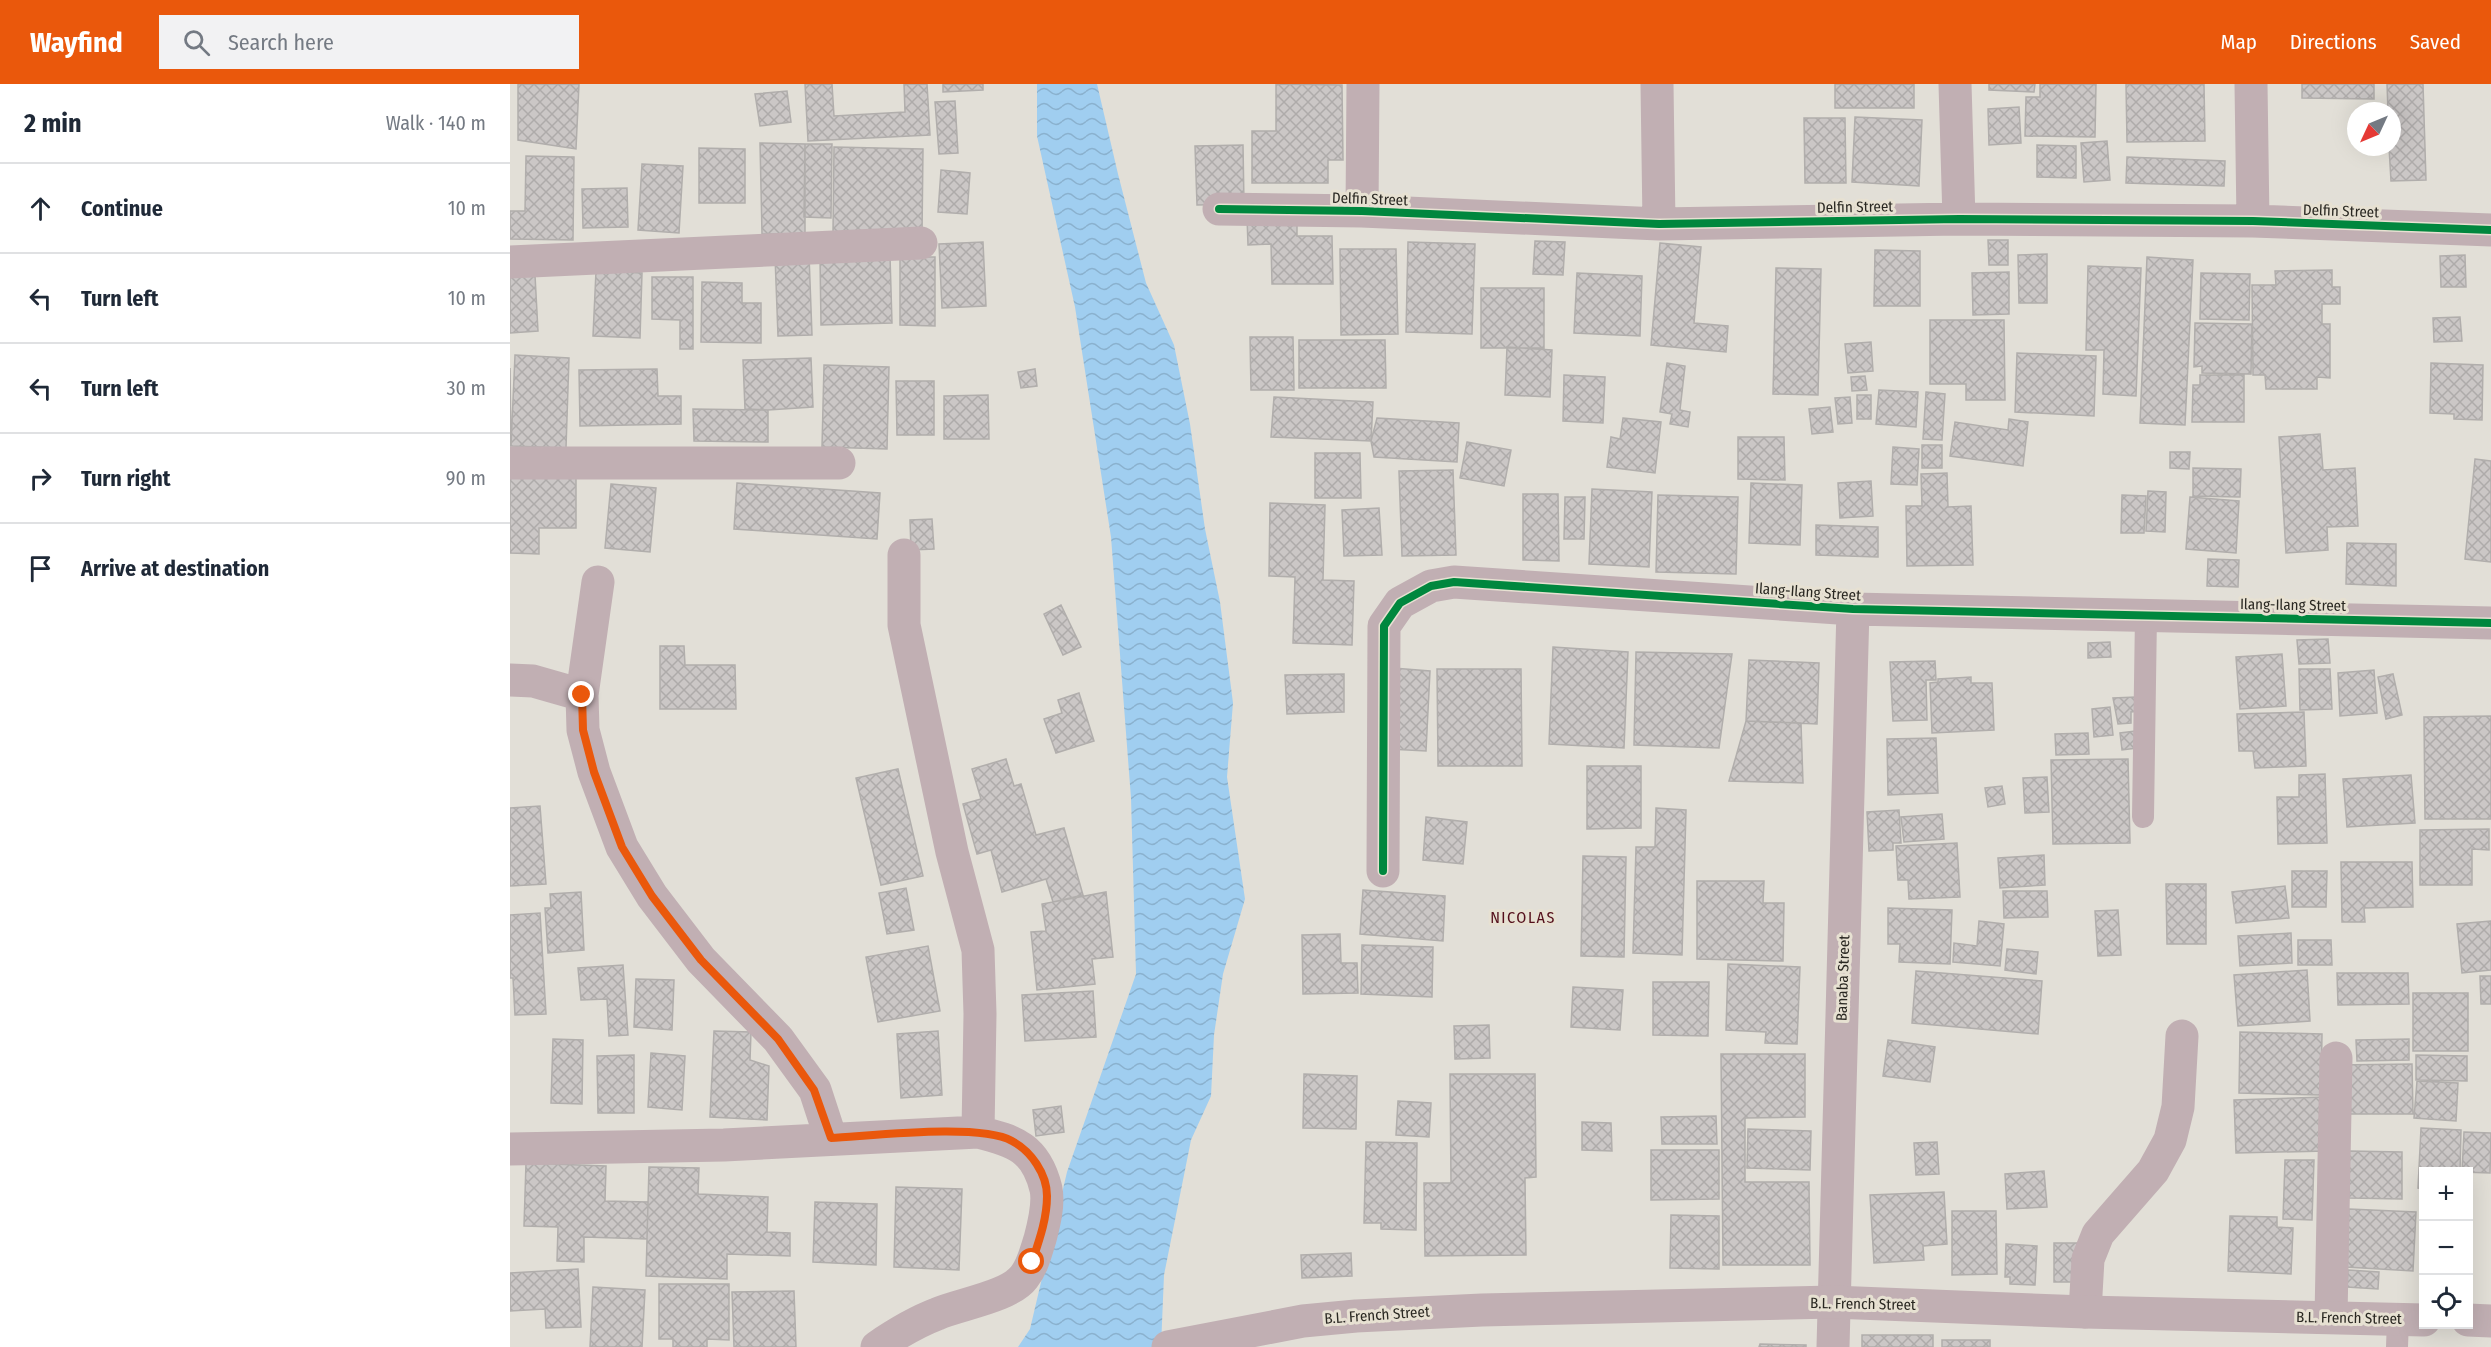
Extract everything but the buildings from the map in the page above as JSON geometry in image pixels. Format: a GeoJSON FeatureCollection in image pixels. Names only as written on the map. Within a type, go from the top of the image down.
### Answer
{"type":"FeatureCollection","features":[{"type":"Feature","properties":{"kind":"street"},"geometry":{"type":"LineString","coordinates":[[1362,211],[1363,84]]}},
{"type":"Feature","properties":{"kind":"street"},"geometry":{"type":"LineString","coordinates":[[1657,84],[1659,224]]}},
{"type":"Feature","properties":{"kind":"street"},"geometry":{"type":"LineString","coordinates":[[1955,84],[1959,219]]}},
{"type":"Feature","properties":{"kind":"street"},"geometry":{"type":"LineString","coordinates":[[2251,84],[2253,221]]}},
{"type":"Feature","properties":{"kind":"street","name":"Delfin Street"},"geometry":{"type":"LineString","coordinates":[[1219,209],[1362,211],[1659,224],[1959,219],[2253,221],[2491,230]]}},
{"type":"Feature","properties":{"kind":"street"},"geometry":{"type":"LineString","coordinates":[[510,262],[921,243]]}},
{"type":"Feature","properties":{"kind":"street"},"geometry":{"type":"LineString","coordinates":[[510,463],[839,463]]}},
{"type":"Feature","properties":{"kind":"street"},"geometry":{"type":"LineString","coordinates":[[904,555],[904,626],[952,852],[978,950],[980,1014],[978,1132]]}},
{"type":"Feature","properties":{"kind":"street"},"geometry":{"type":"LineString","coordinates":[[598,582],[582,695],[583,730],[594,772],[622,847],[652,896],[701,960],[778,1039],[814,1090],[831,1138]]}},
{"type":"Feature","properties":{"kind":"street","name":"Ilang-Ilang Street"},"geometry":{"type":"LineString","coordinates":[[1383,871],[1384,626],[1400,603],[1431,586],[1454,582],[1853,609],[2491,623]]}},
{"type":"Feature","properties":{"kind":"street","name":"Banaba Street"},"geometry":{"type":"LineString","coordinates":[[1833,1347],[1853,609]]}},
{"type":"Feature","properties":{"kind":"street"},"geometry":{"type":"LineString","coordinates":[[510,680],[533,681],[582,695]]}},
{"type":"Feature","properties":{"kind":"street"},"geometry":{"type":"LineString","coordinates":[[2085,1312],[2088,1259],[2098,1234],[2153,1171],[2170,1140],[2178,1107],[2182,1036]]}},
{"type":"Feature","properties":{"kind":"street"},"geometry":{"type":"LineString","coordinates":[[2331,1317],[2336,1058]]}},
{"type":"Feature","properties":{"kind":"street"},"geometry":{"type":"LineString","coordinates":[[510,1149],[724,1145],[978,1132],[1011,1140],[1034,1159],[1043,1176],[1047,1194],[1044,1226],[1024,1278],[1011,1288],[938,1313],[897,1333],[877,1347]]}},
{"type":"Feature","properties":{"kind":"street","name":"B.L. French Street"},"geometry":{"type":"LineString","coordinates":[[1168,1347],[1303,1321],[1450,1311],[1833,1302],[2085,1312],[2331,1317],[2406,1329]]}},
{"type":"Feature","properties":{"kind":"street"},"geometry":{"type":"LineString","coordinates":[[2473,1320],[2491,1321]]}},
{"type":"Feature","properties":{"kind":"lane"},"geometry":{"type":"LineString","coordinates":[[2143,817],[2146,615]]}},
{"type":"Feature","properties":{"kind":"water"},"geometry":{"type":"Polygon","coordinates":[[[1037,84],[1097,84],[1146,283],[1174,345],[1190,424],[1205,529],[1220,602],[1233,703],[1227,777],[1245,899],[1223,974],[1214,1035],[1211,1096],[1191,1140],[1164,1275],[1161,1347],[1018,1347],[1030,1329],[1067,1172],[1136,974],[1131,798],[1111,537],[1075,307],[1037,136],[1037,84]]]}},
{"type":"Feature","properties":{"kind":"cycle path"},"geometry":{"type":"LineString","coordinates":[[1219,209],[1362,211],[1659,224],[1959,219],[2253,221],[2491,230]]}},
{"type":"Feature","properties":{"kind":"cycle path"},"geometry":{"type":"LineString","coordinates":[[1383,871],[1384,626],[1400,603],[1431,586],[1454,582],[1853,609],[2491,623]]}},
{"type":"Feature","properties":{"kind":"district","name":"NICOLAS"},"geometry":{"type":"Point","coordinates":[1523,917]}},
{"type":"Feature","properties":{"kind":"route"},"geometry":{"type":"LineString","coordinates":[[582,695],[583,730],[594,772],[622,847],[652,896],[701,960],[778,1039],[814,1090],[831,1138],[978,1132],[1011,1140],[1034,1159],[1043,1176],[1047,1194],[1044,1226],[1032,1262]]}}]}
